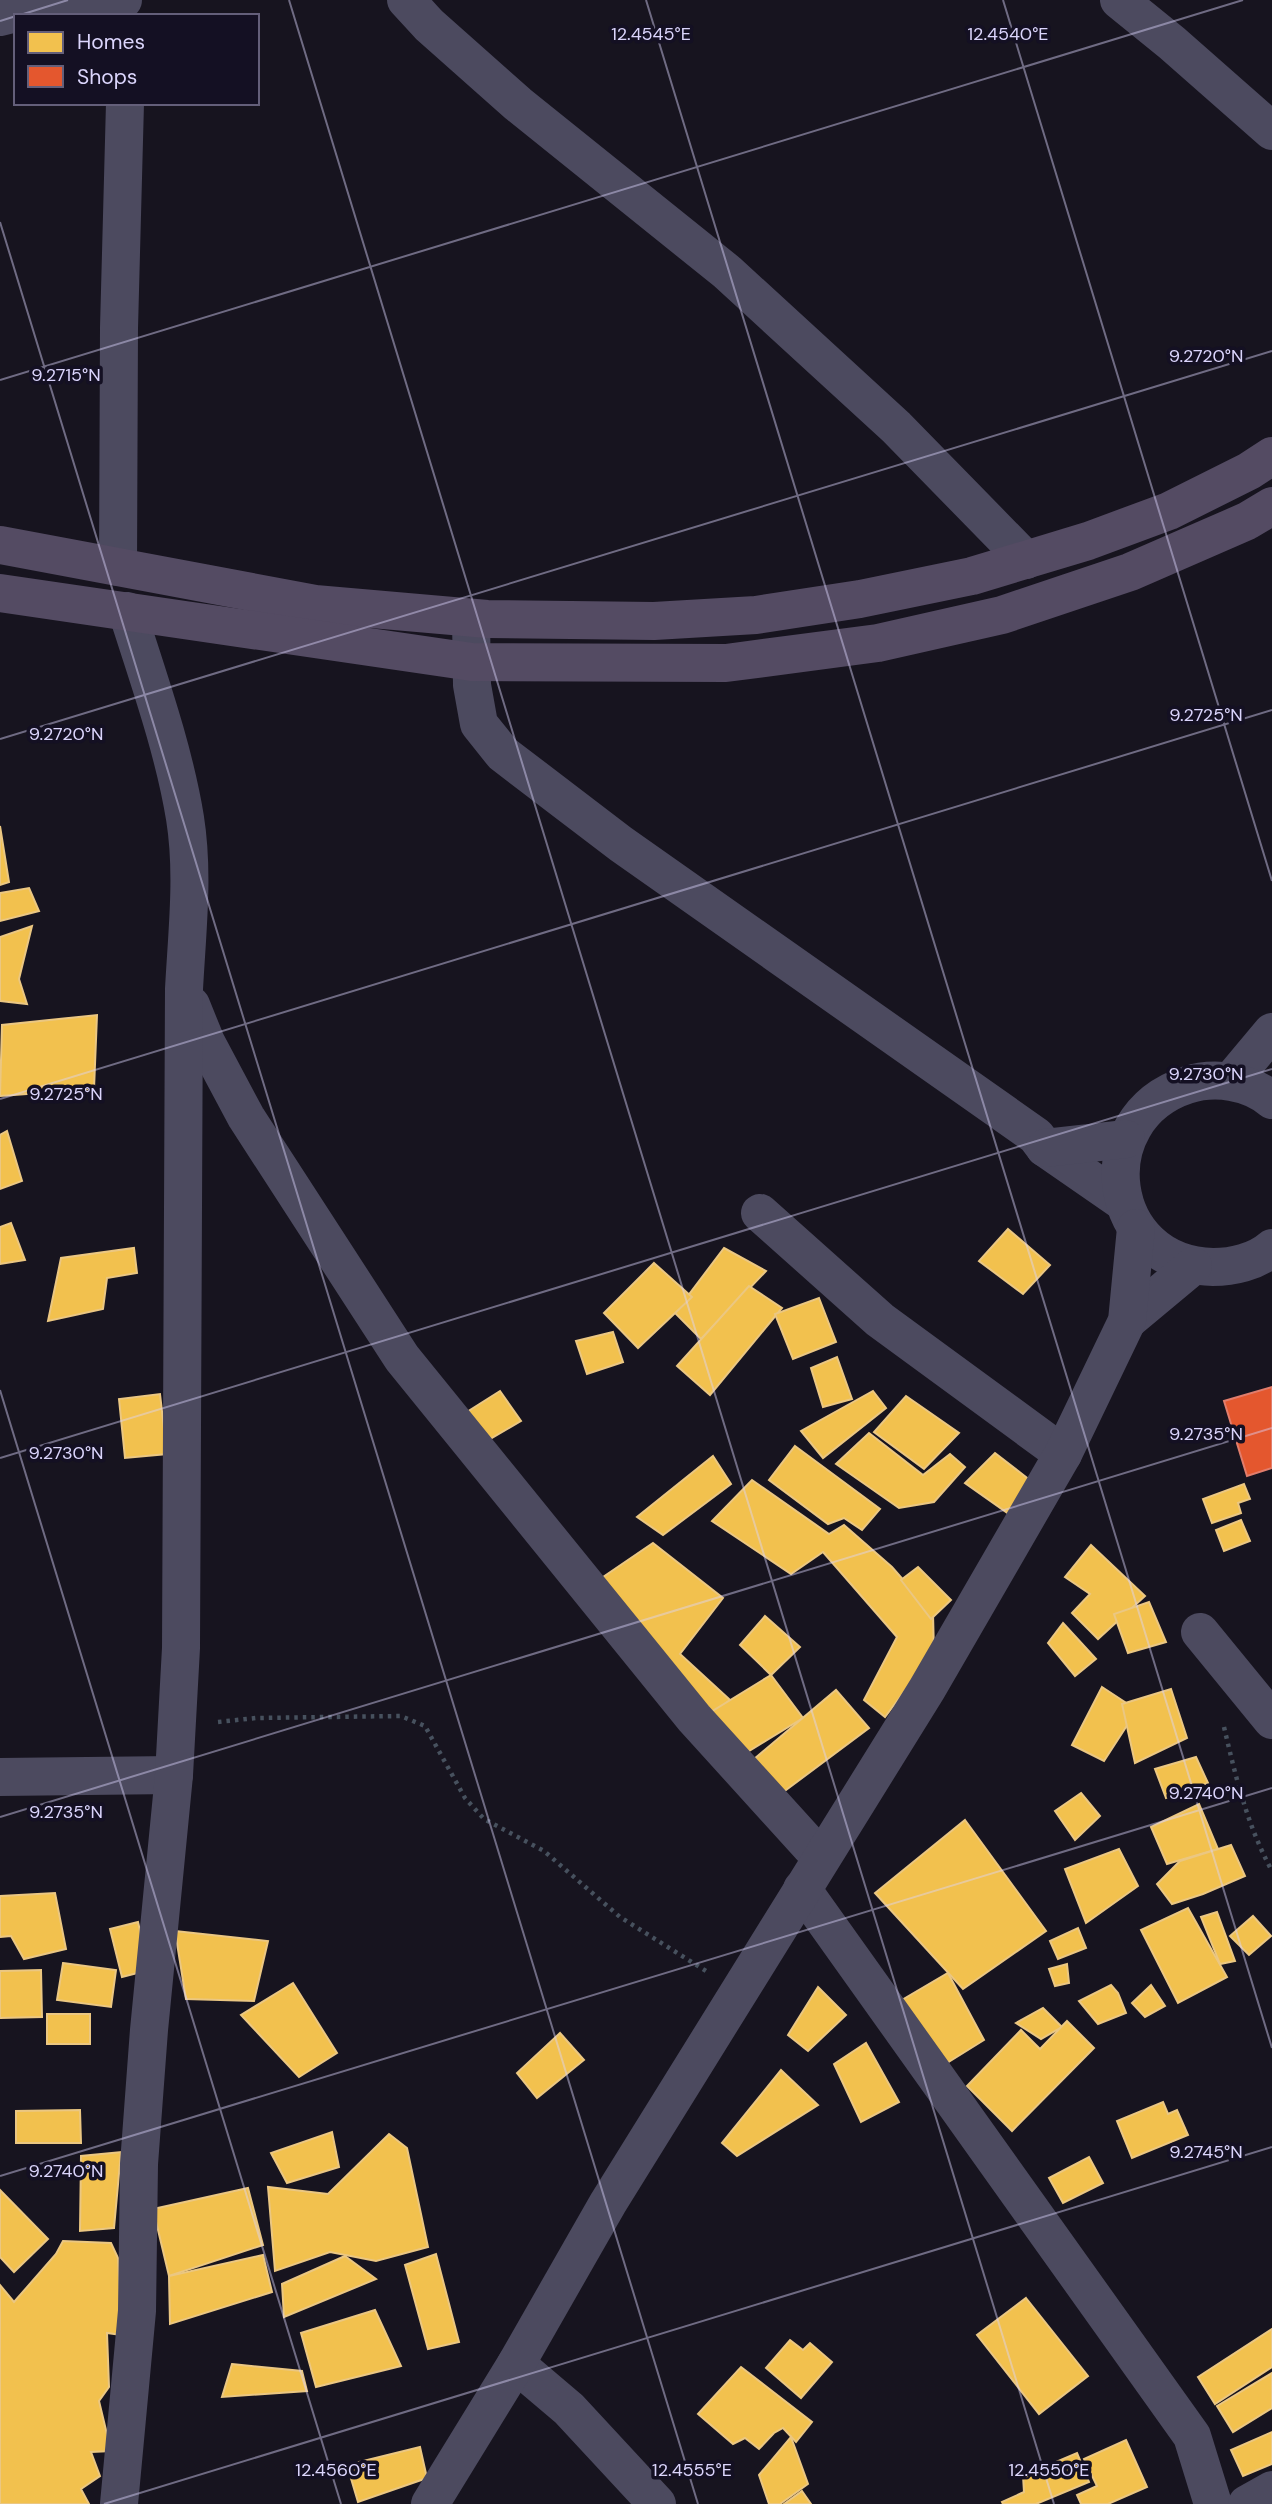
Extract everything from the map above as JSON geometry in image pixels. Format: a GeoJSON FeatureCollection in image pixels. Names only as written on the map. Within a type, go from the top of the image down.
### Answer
{"type":"FeatureCollection","features":[{"type":"Feature","properties":{"kind":"main road"},"geometry":{"type":"LineString","coordinates":[[0,545],[315,604],[471,618],[654,621],[756,615],[860,599],[972,576],[1088,541],[1169,511],[1249,471],[1272,456]]}},
{"type":"Feature","properties":{"kind":"main road"},"geometry":{"type":"LineString","coordinates":[[0,593],[472,662],[726,663],[878,643],[1002,615],[1130,572],[1247,521],[1272,506]]}},
{"type":"Feature","properties":{"kind":"street"},"geometry":{"type":"LineString","coordinates":[[0,17],[28,10],[123,0]]}},
{"type":"Feature","properties":{"kind":"street"},"geometry":{"type":"LineString","coordinates":[[406,0],[429,25],[518,104],[727,272],[895,427],[1026,560]]}},
{"type":"Feature","properties":{"kind":"street"},"geometry":{"type":"LineString","coordinates":[[1119,0],[1272,131]]}},
{"type":"Feature","properties":{"kind":"street"},"geometry":{"type":"LineString","coordinates":[[118,567],[119,328],[125,105]]}},
{"type":"Feature","properties":{"kind":"street"},"geometry":{"type":"LineString","coordinates":[[118,2504],[137,2311],[139,2164],[174,1775],[181,1648],[184,989],[190,885],[185,818],[163,723],[128,611]]}},
{"type":"Feature","properties":{"kind":"street"},"geometry":{"type":"LineString","coordinates":[[471,618],[472,685],[479,724],[503,754],[621,844],[1036,1136],[1045,1148],[1130,1215],[1152,1245],[1171,1258],[1193,1266],[1230,1267],[1270,1254]]}},
{"type":"Feature","properties":{"kind":"street"},"geometry":{"type":"LineString","coordinates":[[184,989],[206,1042],[246,1117],[401,1358],[694,1718],[812,1874],[1192,2436],[1213,2504]]}},
{"type":"Feature","properties":{"kind":"street"},"geometry":{"type":"LineString","coordinates":[[1231,1081],[1272,1032]]}},
{"type":"Feature","properties":{"kind":"street"},"geometry":{"type":"LineString","coordinates":[[1128,1321],[1130,1215],[1119,1170],[1126,1139],[1143,1112],[1169,1091],[1199,1081],[1231,1081],[1262,1092],[1272,1100]]}},
{"type":"Feature","properties":{"kind":"street"},"geometry":{"type":"LineString","coordinates":[[1045,1148],[1126,1139]]}},
{"type":"Feature","properties":{"kind":"street"},"geometry":{"type":"LineString","coordinates":[[761,1213],[880,1320],[1063,1454]]}},
{"type":"Feature","properties":{"kind":"street"},"geometry":{"type":"LineString","coordinates":[[430,2504],[516,2364],[608,2203],[927,1689],[1063,1454],[1128,1321],[1193,1266]]}},
{"type":"Feature","properties":{"kind":"street"},"geometry":{"type":"LineString","coordinates":[[1200,1632],[1272,1720]]}},
{"type":"Feature","properties":{"kind":"street"},"geometry":{"type":"LineString","coordinates":[[0,1777],[174,1775]]}},
{"type":"Feature","properties":{"kind":"street"},"geometry":{"type":"LineString","coordinates":[[516,2364],[569,2409],[657,2504]]}},
{"type":"Feature","properties":{"kind":"street"},"geometry":{"type":"LineString","coordinates":[[1247,2504],[1272,2490]]}},
{"type":"Feature","properties":{"kind":"path"},"geometry":{"type":"LineString","coordinates":[[176,1726],[256,1718],[401,1716],[425,1726],[465,1798],[484,1819],[544,1852],[620,1917],[739,1991]]}},
{"type":"Feature","properties":{"kind":"path"},"geometry":{"type":"LineString","coordinates":[[1224,1726],[1241,1799],[1255,1840],[1272,1871]]}},
{"type":"Feature","properties":{"kind":"building: Homes"},"geometry":{"type":"Polygon","coordinates":[[[0,826],[9,882],[0,885],[0,826]]]}},
{"type":"Feature","properties":{"kind":"building: Homes"},"geometry":{"type":"Polygon","coordinates":[[[29,888],[39,911],[0,921],[0,893],[29,888]]]}},
{"type":"Feature","properties":{"kind":"building: Homes"},"geometry":{"type":"Polygon","coordinates":[[[32,926],[19,979],[27,1004],[0,1001],[0,937],[32,926]]]}},
{"type":"Feature","properties":{"kind":"building: Homes"},"geometry":{"type":"Polygon","coordinates":[[[97,1015],[94,1089],[0,1096],[2,1025],[97,1015]]]}},
{"type":"Feature","properties":{"kind":"building: Homes"},"geometry":{"type":"Polygon","coordinates":[[[7,1131],[22,1181],[0,1189],[0,1135],[7,1131]]]}},
{"type":"Feature","properties":{"kind":"building: Homes"},"geometry":{"type":"Polygon","coordinates":[[[11,1223],[25,1260],[0,1264],[0,1227],[11,1223]]]}},
{"type":"Feature","properties":{"kind":"building: Homes"},"geometry":{"type":"Polygon","coordinates":[[[1008,1229],[1050,1265],[1023,1294],[979,1261],[1008,1229]]]}},
{"type":"Feature","properties":{"kind":"building: Homes"},"geometry":{"type":"Polygon","coordinates":[[[134,1248],[137,1273],[107,1278],[103,1309],[48,1321],[61,1258],[134,1248]]]}},
{"type":"Feature","properties":{"kind":"building: Homes"},"geometry":{"type":"Polygon","coordinates":[[[724,1248],[766,1271],[701,1339],[675,1313],[724,1248]]]}},
{"type":"Feature","properties":{"kind":"building: Homes"},"geometry":{"type":"Polygon","coordinates":[[[654,1263],[692,1297],[638,1348],[604,1313],[654,1263]]]}},
{"type":"Feature","properties":{"kind":"building: Homes"},"geometry":{"type":"Polygon","coordinates":[[[749,1286],[782,1308],[710,1395],[677,1366],[749,1286]]]}},
{"type":"Feature","properties":{"kind":"building: Homes"},"geometry":{"type":"Polygon","coordinates":[[[819,1298],[836,1342],[793,1359],[775,1314],[819,1298]]]}},
{"type":"Feature","properties":{"kind":"building: Homes"},"geometry":{"type":"Polygon","coordinates":[[[613,1332],[623,1362],[587,1374],[576,1341],[613,1332]]]}},
{"type":"Feature","properties":{"kind":"building: Homes"},"geometry":{"type":"Polygon","coordinates":[[[837,1357],[852,1399],[823,1407],[811,1368],[837,1357]]]}},
{"type":"Feature","properties":{"kind":"building: Homes"},"geometry":{"type":"Polygon","coordinates":[[[500,1391],[521,1421],[480,1445],[459,1417],[500,1391]]]}},
{"type":"Feature","properties":{"kind":"building: Homes"},"geometry":{"type":"Polygon","coordinates":[[[873,1391],[886,1408],[823,1458],[801,1431],[873,1391]]]}},
{"type":"Feature","properties":{"kind":"building: Homes"},"geometry":{"type":"Polygon","coordinates":[[[160,1394],[167,1454],[125,1458],[119,1399],[160,1394]]]}},
{"type":"Feature","properties":{"kind":"building: Homes"},"geometry":{"type":"Polygon","coordinates":[[[906,1396],[959,1433],[924,1469],[874,1432],[906,1396]]]}},
{"type":"Feature","properties":{"kind":"building: Homes"},"geometry":{"type":"Polygon","coordinates":[[[869,1433],[923,1475],[950,1454],[965,1467],[934,1502],[899,1508],[836,1464],[869,1433]]]}},
{"type":"Feature","properties":{"kind":"building: Homes"},"geometry":{"type":"Polygon","coordinates":[[[795,1446],[880,1509],[862,1530],[844,1518],[828,1524],[769,1480],[795,1446]]]}},
{"type":"Feature","properties":{"kind":"building: Homes"},"geometry":{"type":"Polygon","coordinates":[[[995,1453],[1040,1488],[1020,1522],[965,1483],[995,1453]]]}},
{"type":"Feature","properties":{"kind":"building: Homes"},"geometry":{"type":"Polygon","coordinates":[[[713,1456],[731,1484],[663,1535],[637,1517],[713,1456]]]}},
{"type":"Feature","properties":{"kind":"building: Homes"},"geometry":{"type":"Polygon","coordinates":[[[752,1480],[829,1534],[844,1525],[892,1567],[933,1614],[934,1652],[885,1717],[864,1700],[897,1637],[823,1552],[791,1574],[712,1521],[752,1480]]]}},
{"type":"Feature","properties":{"kind":"building: Homes"},"geometry":{"type":"Polygon","coordinates":[[[1244,1484],[1250,1499],[1238,1503],[1241,1513],[1212,1523],[1203,1499],[1244,1484]]]}},
{"type":"Feature","properties":{"kind":"building: Homes"},"geometry":{"type":"Polygon","coordinates":[[[1241,1520],[1250,1541],[1224,1551],[1216,1530],[1241,1520]]]}},
{"type":"Feature","properties":{"kind":"building: Homes"},"geometry":{"type":"Polygon","coordinates":[[[653,1543],[723,1598],[680,1654],[730,1700],[697,1725],[587,1588],[653,1543]]]}},
{"type":"Feature","properties":{"kind":"building: Homes"},"geometry":{"type":"Polygon","coordinates":[[[1091,1545],[1145,1596],[1098,1639],[1072,1613],[1090,1594],[1065,1577],[1091,1545]]]}},
{"type":"Feature","properties":{"kind":"building: Homes"},"geometry":{"type":"Polygon","coordinates":[[[918,1567],[951,1600],[931,1619],[901,1580],[918,1567]]]}},
{"type":"Feature","properties":{"kind":"building: Homes"},"geometry":{"type":"Polygon","coordinates":[[[1149,1602],[1166,1642],[1128,1653],[1114,1614],[1149,1602]]]}},
{"type":"Feature","properties":{"kind":"building: Homes"},"geometry":{"type":"Polygon","coordinates":[[[765,1616],[800,1647],[771,1675],[740,1645],[765,1616]]]}},
{"type":"Feature","properties":{"kind":"building: Homes"},"geometry":{"type":"Polygon","coordinates":[[[1063,1623],[1096,1659],[1075,1676],[1048,1643],[1063,1623]]]}},
{"type":"Feature","properties":{"kind":"building: Homes"},"geometry":{"type":"Polygon","coordinates":[[[771,1675],[803,1718],[741,1756],[706,1715],[771,1675]]]}},
{"type":"Feature","properties":{"kind":"building: Homes"},"geometry":{"type":"Polygon","coordinates":[[[1102,1687],[1137,1710],[1104,1761],[1072,1745],[1102,1687]]]}},
{"type":"Feature","properties":{"kind":"building: Homes"},"geometry":{"type":"Polygon","coordinates":[[[1171,1689],[1187,1738],[1135,1763],[1122,1704],[1171,1689]]]}},
{"type":"Feature","properties":{"kind":"building: Homes"},"geometry":{"type":"Polygon","coordinates":[[[836,1690],[869,1728],[770,1802],[741,1770],[836,1690]]]}},
{"type":"Feature","properties":{"kind":"building: Homes"},"geometry":{"type":"Polygon","coordinates":[[[1196,1757],[1208,1783],[1166,1798],[1155,1769],[1196,1757]]]}},
{"type":"Feature","properties":{"kind":"building: Homes"},"geometry":{"type":"Polygon","coordinates":[[[1081,1793],[1100,1816],[1075,1840],[1055,1811],[1081,1793]]]}},
{"type":"Feature","properties":{"kind":"building: Homes"},"geometry":{"type":"Polygon","coordinates":[[[1199,1804],[1218,1849],[1167,1864],[1151,1827],[1199,1804]]]}},
{"type":"Feature","properties":{"kind":"building: Homes"},"geometry":{"type":"Polygon","coordinates":[[[965,1820],[1046,1931],[963,1989],[875,1893],[965,1820]]]}},
{"type":"Feature","properties":{"kind":"building: Homes"},"geometry":{"type":"Polygon","coordinates":[[[1231,1845],[1245,1876],[1172,1904],[1157,1884],[1180,1861],[1231,1845]]]}},
{"type":"Feature","properties":{"kind":"building: Homes"},"geometry":{"type":"Polygon","coordinates":[[[1119,1849],[1138,1886],[1086,1923],[1065,1869],[1119,1849]]]}},
{"type":"Feature","properties":{"kind":"building: Homes"},"geometry":{"type":"Polygon","coordinates":[[[55,1893],[66,1949],[24,1959],[11,1936],[0,1937],[0,1896],[55,1893]]]}},
{"type":"Feature","properties":{"kind":"building: Homes"},"geometry":{"type":"Polygon","coordinates":[[[1188,1908],[1227,1977],[1178,2003],[1141,1930],[1188,1908]]]}},
{"type":"Feature","properties":{"kind":"building: Homes"},"geometry":{"type":"Polygon","coordinates":[[[1217,1912],[1235,1961],[1220,1964],[1201,1917],[1217,1912]]]}},
{"type":"Feature","properties":{"kind":"building: Homes"},"geometry":{"type":"Polygon","coordinates":[[[1253,1916],[1271,1936],[1249,1955],[1230,1936],[1253,1916]]]}},
{"type":"Feature","properties":{"kind":"building: Homes"},"geometry":{"type":"Polygon","coordinates":[[[138,1922],[149,1970],[122,1977],[110,1929],[138,1922]]]}},
{"type":"Feature","properties":{"kind":"building: Homes"},"geometry":{"type":"Polygon","coordinates":[[[1078,1928],[1086,1948],[1058,1959],[1050,1941],[1078,1928]]]}},
{"type":"Feature","properties":{"kind":"building: Homes"},"geometry":{"type":"Polygon","coordinates":[[[175,1931],[268,1941],[254,2001],[186,1999],[175,1931]]]}},
{"type":"Feature","properties":{"kind":"building: Homes"},"geometry":{"type":"Polygon","coordinates":[[[63,1963],[116,1970],[111,2007],[57,2000],[63,1963]]]}},
{"type":"Feature","properties":{"kind":"building: Homes"},"geometry":{"type":"Polygon","coordinates":[[[1067,1964],[1069,1983],[1055,1986],[1049,1969],[1067,1964]]]}},
{"type":"Feature","properties":{"kind":"building: Homes"},"geometry":{"type":"Polygon","coordinates":[[[41,1970],[42,2017],[0,2018],[0,1971],[41,1970]]]}},
{"type":"Feature","properties":{"kind":"building: Homes"},"geometry":{"type":"Polygon","coordinates":[[[948,1973],[984,2040],[939,2068],[895,2004],[948,1973]]]}},
{"type":"Feature","properties":{"kind":"building: Homes"},"geometry":{"type":"Polygon","coordinates":[[[293,1983],[337,2053],[299,2077],[241,2015],[293,1983]]]}},
{"type":"Feature","properties":{"kind":"building: Homes"},"geometry":{"type":"Polygon","coordinates":[[[1111,1985],[1118,1993],[1126,2013],[1098,2024],[1079,2001],[1111,1985]]]}},
{"type":"Feature","properties":{"kind":"building: Homes"},"geometry":{"type":"Polygon","coordinates":[[[1151,1985],[1165,2006],[1145,2017],[1132,2003],[1151,1985]]]}},
{"type":"Feature","properties":{"kind":"building: Homes"},"geometry":{"type":"Polygon","coordinates":[[[818,1987],[846,2015],[808,2051],[788,2035],[818,1987]]]}},
{"type":"Feature","properties":{"kind":"building: Homes"},"geometry":{"type":"Polygon","coordinates":[[[1043,2008],[1062,2027],[1041,2039],[1016,2023],[1043,2008]]]}},
{"type":"Feature","properties":{"kind":"building: Homes"},"geometry":{"type":"Polygon","coordinates":[[[47,2014],[90,2014],[90,2044],[47,2044],[47,2014]]]}},
{"type":"Feature","properties":{"kind":"building: Homes"},"geometry":{"type":"Polygon","coordinates":[[[1067,2021],[1094,2048],[1012,2131],[967,2086],[1021,2030],[1040,2049],[1067,2021]]]}},
{"type":"Feature","properties":{"kind":"building: Homes"},"geometry":{"type":"Polygon","coordinates":[[[560,2033],[584,2060],[537,2098],[517,2073],[560,2033]]]}},
{"type":"Feature","properties":{"kind":"building: Homes"},"geometry":{"type":"Polygon","coordinates":[[[866,2043],[899,2102],[861,2122],[834,2064],[866,2043]]]}},
{"type":"Feature","properties":{"kind":"building: Homes"},"geometry":{"type":"Polygon","coordinates":[[[781,2070],[818,2105],[737,2156],[722,2143],[781,2070]]]}},
{"type":"Feature","properties":{"kind":"building: Homes"},"geometry":{"type":"Polygon","coordinates":[[[1163,2102],[1168,2114],[1177,2110],[1188,2135],[1132,2158],[1117,2121],[1163,2102]]]}},
{"type":"Feature","properties":{"kind":"building: Homes"},"geometry":{"type":"Polygon","coordinates":[[[80,2110],[81,2143],[16,2143],[16,2111],[80,2110]]]}},
{"type":"Feature","properties":{"kind":"building: Homes"},"geometry":{"type":"Polygon","coordinates":[[[332,2132],[339,2167],[287,2183],[271,2153],[332,2132]]]}},
{"type":"Feature","properties":{"kind":"building: Homes"},"geometry":{"type":"Polygon","coordinates":[[[389,2134],[407,2148],[428,2247],[376,2261],[330,2252],[275,2271],[268,2187],[328,2194],[389,2134]]]}},
{"type":"Feature","properties":{"kind":"building: Homes"},"geometry":{"type":"Polygon","coordinates":[[[121,2152],[114,2228],[80,2231],[81,2156],[121,2152]]]}},
{"type":"Feature","properties":{"kind":"building: Homes"},"geometry":{"type":"Polygon","coordinates":[[[1089,2157],[1103,2183],[1063,2203],[1049,2178],[1089,2157]]]}},
{"type":"Feature","properties":{"kind":"building: Homes"},"geometry":{"type":"Polygon","coordinates":[[[248,2188],[263,2245],[169,2276],[153,2209],[248,2188]]]}},
{"type":"Feature","properties":{"kind":"building: Homes"},"geometry":{"type":"Polygon","coordinates":[[[0,2190],[48,2239],[14,2272],[0,2257],[0,2190]]]}},
{"type":"Feature","properties":{"kind":"building: Homes"},"geometry":{"type":"Polygon","coordinates":[[[63,2241],[111,2243],[118,2258],[122,2335],[107,2333],[109,2387],[99,2401],[111,2451],[91,2452],[100,2476],[81,2489],[89,2504],[0,2504],[0,2285],[14,2302],[56,2254],[63,2241]]]}},
{"type":"Feature","properties":{"kind":"building: Homes"},"geometry":{"type":"Polygon","coordinates":[[[436,2254],[459,2342],[428,2349],[405,2265],[436,2254]]]}},
{"type":"Feature","properties":{"kind":"building: Homes"},"geometry":{"type":"Polygon","coordinates":[[[263,2255],[272,2292],[170,2324],[169,2276],[263,2255]]]}},
{"type":"Feature","properties":{"kind":"building: Homes"},"geometry":{"type":"Polygon","coordinates":[[[345,2256],[376,2279],[284,2317],[282,2284],[345,2256]]]}},
{"type":"Feature","properties":{"kind":"building: Homes"},"geometry":{"type":"Polygon","coordinates":[[[1026,2298],[1088,2376],[1039,2414],[977,2335],[1026,2298]]]}},
{"type":"Feature","properties":{"kind":"building: Homes"},"geometry":{"type":"Polygon","coordinates":[[[375,2310],[401,2366],[316,2387],[301,2333],[375,2310]]]}},
{"type":"Feature","properties":{"kind":"building: Homes"},"geometry":{"type":"Polygon","coordinates":[[[1272,2329],[1272,2367],[1215,2404],[1198,2377],[1272,2329]]]}},
{"type":"Feature","properties":{"kind":"building: Homes"},"geometry":{"type":"Polygon","coordinates":[[[790,2340],[803,2350],[810,2343],[832,2362],[801,2398],[766,2368],[790,2340]]]}},
{"type":"Feature","properties":{"kind":"building: Homes"},"geometry":{"type":"Polygon","coordinates":[[[232,2364],[302,2371],[307,2391],[222,2397],[232,2364]]]}},
{"type":"Feature","properties":{"kind":"building: Homes"},"geometry":{"type":"Polygon","coordinates":[[[741,2367],[812,2422],[796,2442],[783,2428],[774,2433],[759,2449],[745,2438],[733,2444],[698,2414],[741,2367]]]}},
{"type":"Feature","properties":{"kind":"building: Homes"},"geometry":{"type":"Polygon","coordinates":[[[1272,2373],[1272,2408],[1233,2432],[1217,2406],[1272,2373]]]}},
{"type":"Feature","properties":{"kind":"building: Homes"},"geometry":{"type":"Polygon","coordinates":[[[1272,2432],[1272,2464],[1243,2476],[1231,2450],[1272,2432]]]}},
{"type":"Feature","properties":{"kind":"building: Homes"},"geometry":{"type":"Polygon","coordinates":[[[791,2437],[808,2484],[780,2504],[769,2504],[759,2475],[791,2437]]]}},
{"type":"Feature","properties":{"kind":"building: Homes"},"geometry":{"type":"Polygon","coordinates":[[[1126,2440],[1147,2487],[1108,2504],[1081,2504],[1077,2495],[1097,2486],[1084,2459],[1126,2440]]]}},
{"type":"Feature","properties":{"kind":"building: Homes"},"geometry":{"type":"Polygon","coordinates":[[[420,2447],[427,2478],[358,2502],[347,2465],[420,2447]]]}},
{"type":"Feature","properties":{"kind":"building: Homes"},"geometry":{"type":"Polygon","coordinates":[[[1077,2453],[1089,2482],[1036,2504],[1003,2504],[1002,2502],[1024,2492],[1023,2476],[1077,2453]]]}},
{"type":"Feature","properties":{"kind":"building: Homes"},"geometry":{"type":"Polygon","coordinates":[[[802,2491],[811,2504],[784,2504],[802,2491]]]}},
{"type":"Feature","properties":{"kind":"building: Shops"},"geometry":{"type":"Polygon","coordinates":[[[1272,1387],[1272,1468],[1247,1476],[1224,1401],[1272,1387]]]}}]}
